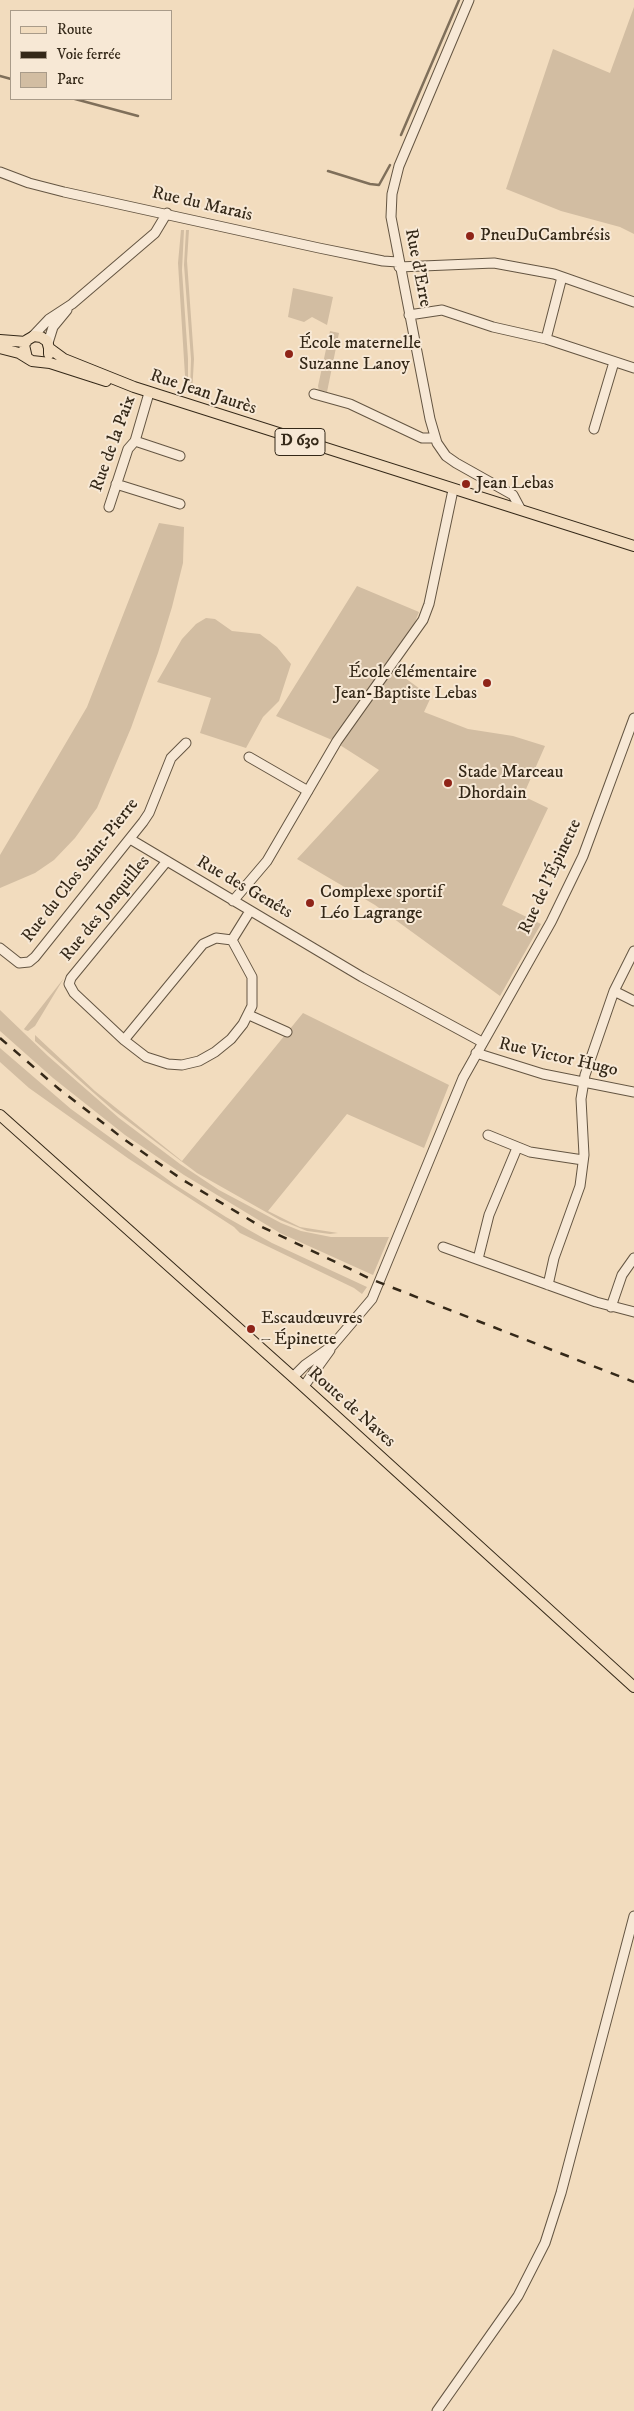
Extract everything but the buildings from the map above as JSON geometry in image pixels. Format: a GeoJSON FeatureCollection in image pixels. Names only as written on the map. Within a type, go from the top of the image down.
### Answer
{"type":"FeatureCollection","features":[{"type":"Feature","properties":{"kind":"main road"},"geometry":{"type":"LineString","coordinates":[[0,340],[41,337],[49,345],[48,356],[41,361],[34,362],[0,348]]}},
{"type":"Feature","properties":{"kind":"main road"},"geometry":{"type":"LineString","coordinates":[[27,358],[24,350],[29,339]]}},
{"type":"Feature","properties":{"kind":"main road","name":"Rue Jean Jaurès"},"geometry":{"type":"LineString","coordinates":[[49,345],[64,359],[149,393],[634,546]]}},
{"type":"Feature","properties":{"kind":"main road","name":"Rue Jean Jaurès"},"geometry":{"type":"LineString","coordinates":[[41,361],[101,380],[134,387]]}},
{"type":"Feature","properties":{"kind":"main road","name":"Route de Naves"},"geometry":{"type":"LineString","coordinates":[[0,1115],[293,1376],[634,1687]]}},
{"type":"Feature","properties":{"kind":"street","name":"Rue d'Erre"},"geometry":{"type":"LineString","coordinates":[[469,0],[397,173],[391,209],[399,264],[435,438],[439,447],[451,460],[513,496],[521,510]]}},
{"type":"Feature","properties":{"kind":"street","name":"Rue du Marais"},"geometry":{"type":"LineString","coordinates":[[0,172],[40,186],[168,213],[318,248],[399,264],[443,266],[489,262],[562,277],[634,302]]}},
{"type":"Feature","properties":{"kind":"street"},"geometry":{"type":"LineString","coordinates":[[29,339],[49,319],[72,304],[155,233],[168,213]]}},
{"type":"Feature","properties":{"kind":"street"},"geometry":{"type":"LineString","coordinates":[[546,339],[562,277]]}},
{"type":"Feature","properties":{"kind":"street"},"geometry":{"type":"LineString","coordinates":[[49,345],[56,323],[72,304]]}},
{"type":"Feature","properties":{"kind":"street"},"geometry":{"type":"LineString","coordinates":[[409,315],[442,310],[493,327],[546,339],[634,368]]}},
{"type":"Feature","properties":{"kind":"street"},"geometry":{"type":"LineString","coordinates":[[594,429],[614,362]]}},
{"type":"Feature","properties":{"kind":"street","name":"Rue de la Paix"},"geometry":{"type":"LineString","coordinates":[[109,507],[129,446],[135,441],[149,393]]}},
{"type":"Feature","properties":{"kind":"street"},"geometry":{"type":"LineString","coordinates":[[314,394],[354,406],[422,438],[435,438]]}},
{"type":"Feature","properties":{"kind":"street"},"geometry":{"type":"LineString","coordinates":[[135,441],[180,456]]}},
{"type":"Feature","properties":{"kind":"street"},"geometry":{"type":"LineString","coordinates":[[116,484],[180,504]]}},
{"type":"Feature","properties":{"kind":"street"},"geometry":{"type":"LineString","coordinates":[[234,901],[266,861],[337,741],[425,615],[453,490]]}},
{"type":"Feature","properties":{"kind":"street","name":"Rue de l'Épinette"},"geometry":{"type":"LineString","coordinates":[[304,1386],[319,1368],[332,1346],[363,1312],[375,1292],[459,1086],[562,900],[586,847],[634,718]]}},
{"type":"Feature","properties":{"kind":"street","name":"Rue du Clos Saint-Pierre"},"geometry":{"type":"LineString","coordinates":[[0,948],[19,963],[26,963],[32,960],[149,813],[174,754],[186,743]]}},
{"type":"Feature","properties":{"kind":"street"},"geometry":{"type":"LineString","coordinates":[[249,757],[308,791]]}},
{"type":"Feature","properties":{"kind":"street","name":"Rue des Genêts"},"geometry":{"type":"LineString","coordinates":[[130,839],[250,911],[482,1042]]}},
{"type":"Feature","properties":{"kind":"street","name":"Rue des Jonquilles"},"geometry":{"type":"LineString","coordinates":[[124,1040],[74,993],[69,984],[71,978],[166,861]]}},
{"type":"Feature","properties":{"kind":"street"},"geometry":{"type":"LineString","coordinates":[[232,940],[250,911]]}},
{"type":"Feature","properties":{"kind":"street"},"geometry":{"type":"LineString","coordinates":[[216,938],[232,940],[252,977],[254,994],[249,1015],[235,1035],[221,1048],[204,1058],[188,1064],[156,1061],[146,1057],[124,1040],[203,944],[216,938]]}},
{"type":"Feature","properties":{"kind":"street"},"geometry":{"type":"LineString","coordinates":[[548,1285],[554,1258],[578,1194],[583,1160],[581,1106],[583,1083],[614,991],[634,951]]}},
{"type":"Feature","properties":{"kind":"street"},"geometry":{"type":"LineString","coordinates":[[614,991],[634,1001]]}},
{"type":"Feature","properties":{"kind":"street"},"geometry":{"type":"LineString","coordinates":[[249,1015],[287,1032]]}},
{"type":"Feature","properties":{"kind":"street","name":"Rue Victor Hugo"},"geometry":{"type":"LineString","coordinates":[[476,1053],[534,1072],[634,1092]]}},
{"type":"Feature","properties":{"kind":"street"},"geometry":{"type":"LineString","coordinates":[[488,1135],[516,1148],[542,1155],[583,1160]]}},
{"type":"Feature","properties":{"kind":"street"},"geometry":{"type":"LineString","coordinates":[[478,1258],[489,1215],[516,1148]]}},
{"type":"Feature","properties":{"kind":"street"},"geometry":{"type":"LineString","coordinates":[[443,1247],[611,1307],[634,1312]]}},
{"type":"Feature","properties":{"kind":"street"},"geometry":{"type":"LineString","coordinates":[[611,1307],[622,1275],[634,1258]]}},
{"type":"Feature","properties":{"kind":"street","name":"Rue de l'Épinette"},"geometry":{"type":"LineString","coordinates":[[293,1376],[332,1346]]}},
{"type":"Feature","properties":{"kind":"street"},"geometry":{"type":"LineString","coordinates":[[437,2411],[518,2296],[545,2243],[558,2205],[634,1916]]}},
{"type":"Feature","properties":{"kind":"green space"},"geometry":{"type":"Polygon","coordinates":[[[634,7],[634,234],[620,227],[561,211],[506,189],[553,49],[610,73],[634,7]]]}},
{"type":"Feature","properties":{"kind":"green space"},"geometry":{"type":"Polygon","coordinates":[[[181,230],[184,230],[182,270],[188,359],[188,393],[186,392],[178,263],[181,230]]]}},
{"type":"Feature","properties":{"kind":"green space"},"geometry":{"type":"Polygon","coordinates":[[[186,230],[189,230],[187,261],[194,359],[192,394],[190,393],[191,359],[184,265],[186,230]]]}},
{"type":"Feature","properties":{"kind":"green space"},"geometry":{"type":"Polygon","coordinates":[[[293,288],[333,297],[327,325],[312,317],[304,322],[288,317],[293,288]]]}},
{"type":"Feature","properties":{"kind":"green space"},"geometry":{"type":"Polygon","coordinates":[[[330,331],[339,333],[327,392],[319,391],[318,386],[330,331]]]}},
{"type":"Feature","properties":{"kind":"green space"},"geometry":{"type":"Polygon","coordinates":[[[159,523],[184,527],[183,563],[158,653],[131,728],[97,808],[75,838],[54,860],[35,873],[0,888],[0,855],[87,707],[159,523]]]}},
{"type":"Feature","properties":{"kind":"green space","name":"Stade Marceau Dhordain"},"geometry":{"type":"Polygon","coordinates":[[[357,586],[419,612],[415,622],[386,664],[431,697],[424,712],[468,729],[513,736],[545,746],[523,796],[548,808],[502,905],[541,924],[500,996],[375,905],[297,859],[379,770],[332,740],[276,716],[357,586]]]}},
{"type":"Feature","properties":{"kind":"green space"},"geometry":{"type":"Polygon","coordinates":[[[206,618],[215,619],[232,631],[260,634],[277,647],[291,664],[279,701],[263,717],[246,748],[200,733],[211,698],[157,682],[182,639],[196,624],[206,618]]]}},
{"type":"Feature","properties":{"kind":"green space"},"geometry":{"type":"Polygon","coordinates":[[[64,978],[35,1026],[28,1031],[25,1030],[24,1029],[64,978]]]}},
{"type":"Feature","properties":{"kind":"green space"},"geometry":{"type":"Polygon","coordinates":[[[0,1010],[48,1056],[119,1118],[180,1164],[219,1190],[281,1223],[301,1231],[331,1237],[389,1237],[373,1275],[280,1233],[184,1175],[125,1135],[53,1078],[0,1031],[0,1010]]]}},
{"type":"Feature","properties":{"kind":"green space"},"geometry":{"type":"Polygon","coordinates":[[[303,1013],[449,1085],[424,1148],[347,1114],[268,1211],[300,1227],[338,1233],[330,1234],[307,1231],[280,1220],[197,1173],[113,1110],[35,1041],[35,1035],[95,1091],[182,1161],[303,1013]]]}},
{"type":"Feature","properties":{"kind":"green space"},"geometry":{"type":"Polygon","coordinates":[[[0,1048],[71,1109],[174,1184],[272,1243],[367,1287],[362,1294],[354,1288],[240,1233],[234,1227],[129,1159],[29,1088],[0,1062],[0,1048]]]}},
{"type":"Feature","properties":{"kind":"waterway"},"geometry":{"type":"LineString","coordinates":[[401,135],[459,0]]}},
{"type":"Feature","properties":{"kind":"waterway"},"geometry":{"type":"LineString","coordinates":[[0,76],[10,79]]}},
{"type":"Feature","properties":{"kind":"waterway"},"geometry":{"type":"LineString","coordinates":[[79,100],[138,116]]}},
{"type":"Feature","properties":{"kind":"waterway"},"geometry":{"type":"LineString","coordinates":[[328,171],[379,185],[390,165]]}},
{"type":"Feature","properties":{"kind":"railway"},"geometry":{"type":"LineString","coordinates":[[0,1038],[59,1089],[125,1140],[183,1180],[260,1226],[373,1280],[634,1382]]}},
{"type":"Feature","properties":{"kind":"place","name":"PneuDuCambrésis"},"geometry":{"type":"Point","coordinates":[470,236]}},
{"type":"Feature","properties":{"kind":"place","name":"École maternelle Suzanne Lanoy"},"geometry":{"type":"Point","coordinates":[289,354]}},
{"type":"Feature","properties":{"kind":"place","name":"Jean Lebas"},"geometry":{"type":"Point","coordinates":[466,484]}},
{"type":"Feature","properties":{"kind":"place","name":"École élémentaire Jean-Baptiste Lebas"},"geometry":{"type":"Point","coordinates":[487,683]}},
{"type":"Feature","properties":{"kind":"place","name":"Stade Marceau Dhordain"},"geometry":{"type":"Point","coordinates":[448,783]}},
{"type":"Feature","properties":{"kind":"place","name":"Complexe sportif Léo Lagrange"},"geometry":{"type":"Point","coordinates":[310,903]}},
{"type":"Feature","properties":{"kind":"place","name":"Escaudœuvres – Épinette"},"geometry":{"type":"Point","coordinates":[251,1329]}}]}
